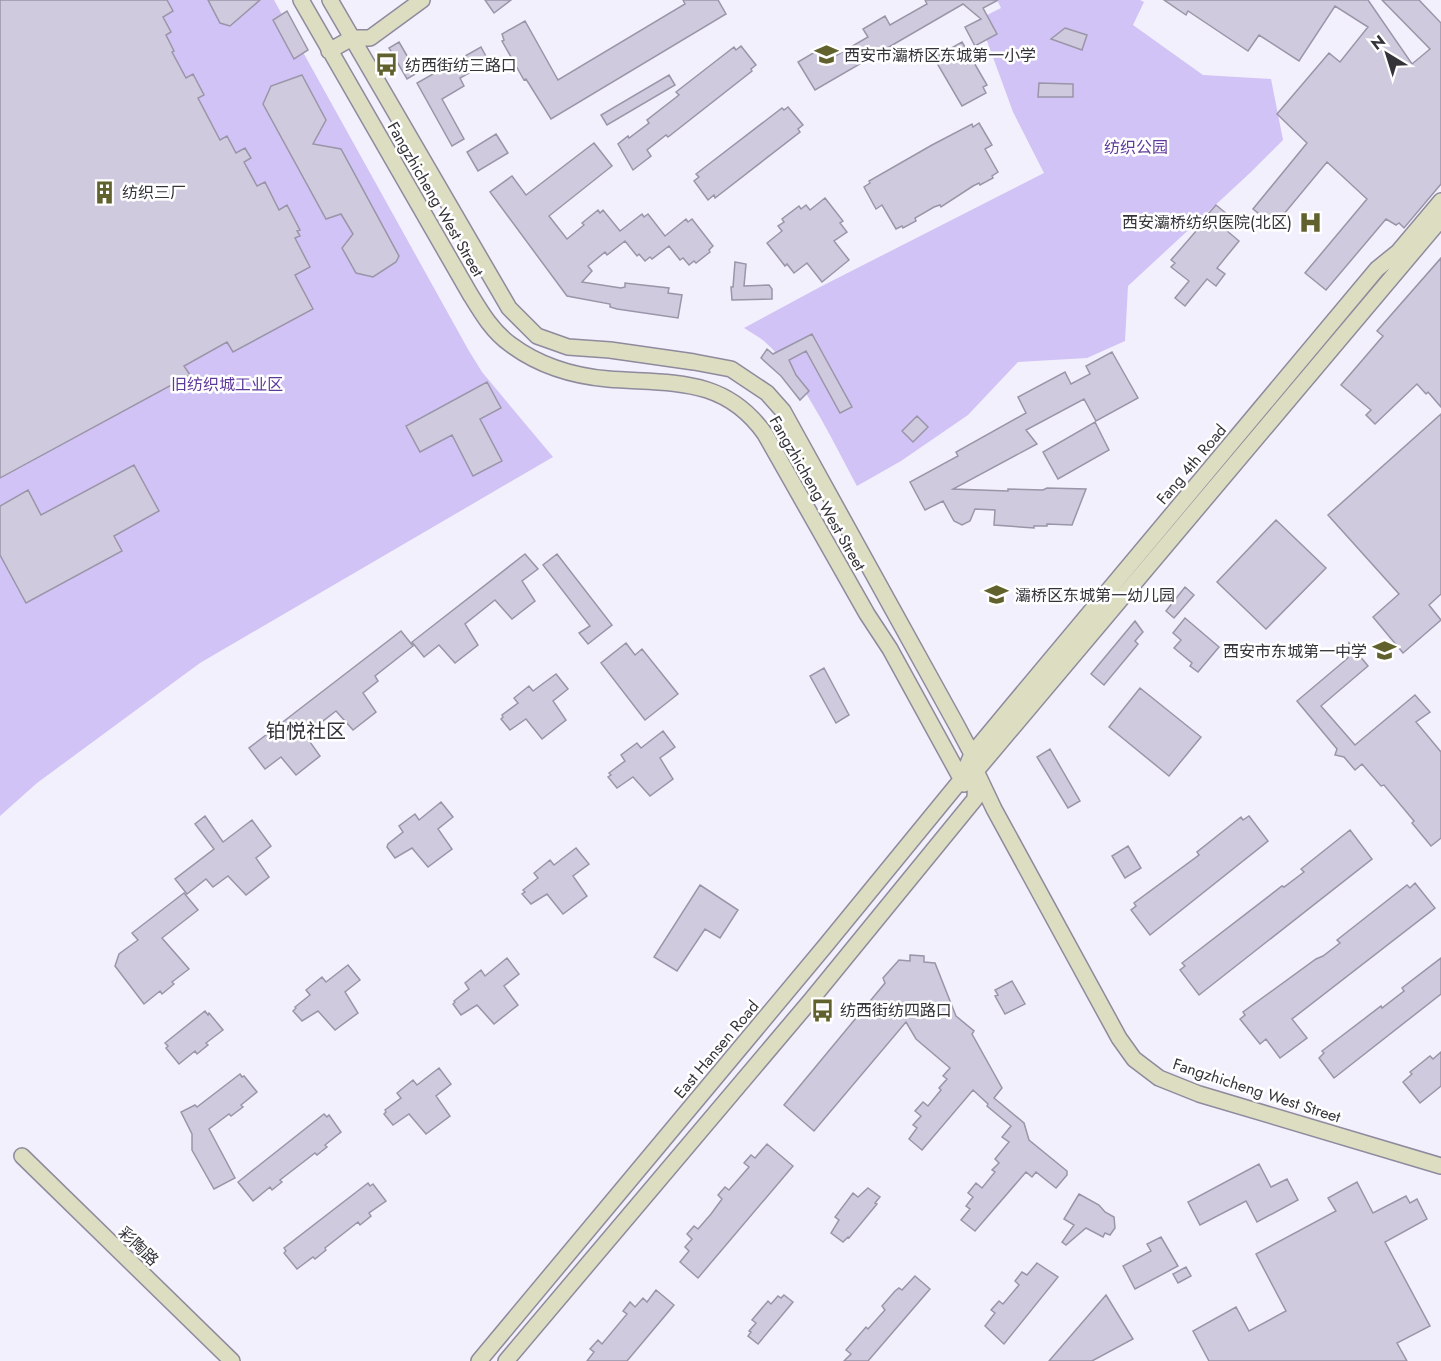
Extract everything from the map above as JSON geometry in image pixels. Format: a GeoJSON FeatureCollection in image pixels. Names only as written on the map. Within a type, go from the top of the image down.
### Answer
{"type":"FeatureCollection","features":[{"type":"Feature","properties":{"kind":"main road","name":"Fangzhicheng West Street"},"geometry":{"type":"LineString","coordinates":[[301,0],[476,304],[494,330],[510,344],[543,363],[578,374],[711,390],[730,399],[757,422],[867,614],[896,658],[961,780],[975,799],[994,809]]}},
{"type":"Feature","properties":{"kind":"main road","name":"Fangzhicheng West Street"},"geometry":{"type":"LineString","coordinates":[[330,0],[509,308],[537,336],[568,347],[610,350],[731,369],[751,381],[776,401],[972,754],[976,771],[994,809],[1119,1038],[1134,1059],[1159,1078],[1199,1094],[1441,1166]]}},
{"type":"Feature","properties":{"kind":"main road"},"geometry":{"type":"LineString","coordinates":[[329,51],[352,38],[370,38],[422,0]]}},
{"type":"Feature","properties":{"kind":"main road","name":"Fang 4th Road"},"geometry":{"type":"LineString","coordinates":[[972,754],[1377,269],[1398,252],[1441,201]]}},
{"type":"Feature","properties":{"kind":"main road","name":"Fang 4th Road"},"geometry":{"type":"LineString","coordinates":[[976,771],[1441,219]]}},
{"type":"Feature","properties":{"kind":"main road","name":"East Hansen Road"},"geometry":{"type":"LineString","coordinates":[[479,1361],[961,780],[972,754]]}},
{"type":"Feature","properties":{"kind":"main road"},"geometry":{"type":"LineString","coordinates":[[506,1361],[811,1000],[975,799],[976,771]]}},
{"type":"Feature","properties":{"kind":"main road","name":"彩陶路"},"geometry":{"type":"LineString","coordinates":[[22,1156],[232,1361]]}},
{"type":"Feature","properties":{"kind":"green space","name":"旧纺织城工业区"},"geometry":{"type":"Polygon","coordinates":[[[0,0],[274,0],[469,351],[482,372],[553,457],[200,663],[37,783],[0,816],[0,0]]]}},
{"type":"Feature","properties":{"kind":"green space","name":"纺织公园"},"geometry":{"type":"Polygon","coordinates":[[[997,0],[1140,0],[1144,2],[1133,25],[1203,75],[1271,79],[1283,140],[1128,286],[1125,341],[1087,358],[1018,362],[968,415],[901,461],[857,486],[815,409],[791,371],[764,341],[744,328],[1044,173],[1013,112],[979,19],[1001,8],[997,0]]]}},
{"type":"Feature","properties":{"kind":"building","name":"纺织三厂"},"geometry":{"type":"Polygon","coordinates":[[[0,0],[167,0],[173,11],[163,17],[171,32],[166,35],[174,51],[172,52],[186,78],[193,74],[204,95],[198,98],[220,140],[227,136],[236,153],[245,148],[251,158],[244,162],[257,186],[265,182],[279,210],[287,205],[300,230],[297,231],[300,236],[295,238],[310,267],[295,275],[313,309],[233,352],[227,342],[184,366],[190,375],[0,478],[0,0]]]}},
{"type":"Feature","properties":{"kind":"building"},"geometry":{"type":"Polygon","coordinates":[[[208,0],[260,0],[230,26],[220,23],[208,0]]]}},
{"type":"Feature","properties":{"kind":"building"},"geometry":{"type":"Polygon","coordinates":[[[485,0],[511,0],[494,13],[485,0]]]}},
{"type":"Feature","properties":{"kind":"building"},"geometry":{"type":"Polygon","coordinates":[[[683,0],[718,0],[726,14],[551,119],[526,79],[524,80],[502,41],[504,40],[502,34],[525,21],[558,80],[685,4],[683,0]]]}},
{"type":"Feature","properties":{"kind":"building"},"geometry":{"type":"Polygon","coordinates":[[[925,0],[998,0],[983,8],[997,34],[975,46],[965,27],[981,19],[963,4],[815,90],[798,62],[825,46],[832,58],[868,37],[863,29],[885,16],[890,25],[927,4],[925,0]]]}},
{"type":"Feature","properties":{"kind":"building"},"geometry":{"type":"Polygon","coordinates":[[[1164,0],[1368,0],[1412,64],[1430,49],[1382,0],[1419,0],[1441,23],[1441,184],[1404,228],[1399,223],[1396,225],[1386,219],[1326,290],[1305,273],[1367,199],[1327,162],[1274,226],[1253,209],[1307,143],[1277,114],[1329,53],[1340,62],[1368,27],[1335,6],[1299,61],[1259,35],[1248,51],[1188,11],[1186,15],[1164,0]]]}},
{"type":"Feature","properties":{"kind":"building"},"geometry":{"type":"Polygon","coordinates":[[[287,11],[308,50],[294,59],[273,20],[287,11]]]}},
{"type":"Feature","properties":{"kind":"building"},"geometry":{"type":"Polygon","coordinates":[[[1065,28],[1087,35],[1082,50],[1051,39],[1065,28]]]}},
{"type":"Feature","properties":{"kind":"building"},"geometry":{"type":"Polygon","coordinates":[[[399,42],[417,73],[407,79],[389,48],[399,42]]]}},
{"type":"Feature","properties":{"kind":"building"},"geometry":{"type":"Polygon","coordinates":[[[962,42],[987,85],[983,87],[986,93],[962,106],[934,58],[962,42]]]}},
{"type":"Feature","properties":{"kind":"building"},"geometry":{"type":"Polygon","coordinates":[[[741,46],[756,65],[751,69],[752,71],[668,137],[666,135],[647,150],[651,156],[633,170],[618,144],[649,123],[647,120],[679,95],[676,92],[734,47],[736,50],[741,46]]]}},
{"type":"Feature","properties":{"kind":"building"},"geometry":{"type":"Polygon","coordinates":[[[481,47],[489,62],[460,78],[464,86],[442,99],[464,139],[452,146],[417,83],[481,47]]]}},
{"type":"Feature","properties":{"kind":"building"},"geometry":{"type":"Polygon","coordinates":[[[302,75],[326,120],[313,144],[341,149],[399,256],[396,262],[373,277],[356,273],[342,248],[353,234],[341,214],[326,219],[263,104],[271,86],[302,75]]]}},
{"type":"Feature","properties":{"kind":"building"},"geometry":{"type":"Polygon","coordinates":[[[669,75],[675,85],[607,125],[601,115],[669,75]]]}},
{"type":"Feature","properties":{"kind":"building"},"geometry":{"type":"Polygon","coordinates":[[[1039,83],[1073,84],[1073,97],[1038,97],[1039,83]]]}},
{"type":"Feature","properties":{"kind":"building"},"geometry":{"type":"Polygon","coordinates":[[[788,107],[803,125],[798,129],[800,132],[715,198],[714,195],[708,200],[694,181],[699,177],[696,174],[782,108],[784,110],[788,107]]]}},
{"type":"Feature","properties":{"kind":"building"},"geometry":{"type":"Polygon","coordinates":[[[979,123],[992,145],[985,149],[998,172],[992,176],[993,178],[973,186],[941,207],[940,205],[934,207],[903,228],[902,226],[896,229],[882,205],[876,209],[864,187],[870,183],[869,181],[932,145],[972,124],[973,127],[979,123]]]}},
{"type":"Feature","properties":{"kind":"building"},"geometry":{"type":"Polygon","coordinates":[[[496,134],[508,153],[478,171],[467,152],[496,134]]]}},
{"type":"Feature","properties":{"kind":"building"},"geometry":{"type":"Polygon","coordinates":[[[594,143],[612,166],[549,216],[567,239],[598,210],[600,213],[603,210],[620,231],[642,214],[644,217],[648,214],[665,236],[686,219],[688,222],[692,219],[713,246],[710,252],[696,263],[694,261],[689,265],[683,258],[680,260],[669,246],[652,259],[650,257],[645,261],[639,254],[637,256],[625,241],[607,255],[605,252],[588,266],[592,271],[582,282],[621,288],[625,287],[625,283],[669,288],[668,293],[682,295],[678,318],[617,309],[610,307],[610,304],[567,296],[490,192],[512,176],[526,195],[594,143]]]}},
{"type":"Feature","properties":{"kind":"building"},"geometry":{"type":"Polygon","coordinates":[[[825,198],[843,221],[840,223],[847,232],[834,241],[849,260],[822,282],[807,263],[794,273],[787,264],[785,266],[767,243],[782,231],[778,226],[784,222],[782,219],[799,206],[801,209],[806,205],[810,210],[825,198]]]}},
{"type":"Feature","properties":{"kind":"building"},"geometry":{"type":"Polygon","coordinates":[[[1216,205],[1227,214],[1219,224],[1239,241],[1217,268],[1225,274],[1216,286],[1207,279],[1185,306],[1175,298],[1189,281],[1171,267],[1175,263],[1171,260],[1216,205]]]}},
{"type":"Feature","properties":{"kind":"building"},"geometry":{"type":"Polygon","coordinates":[[[1441,258],[1441,407],[1428,392],[1426,394],[1417,384],[1375,424],[1366,415],[1371,410],[1341,385],[1383,336],[1377,331],[1441,258]]]}},
{"type":"Feature","properties":{"kind":"building"},"geometry":{"type":"Polygon","coordinates":[[[735,262],[746,264],[744,286],[769,285],[772,289],[772,299],[732,300],[731,287],[733,287],[735,262]]]}},
{"type":"Feature","properties":{"kind":"building"},"geometry":{"type":"Polygon","coordinates":[[[812,334],[852,407],[840,413],[806,351],[789,360],[796,375],[809,391],[800,400],[781,376],[761,358],[767,349],[773,354],[812,334]]]}},
{"type":"Feature","properties":{"kind":"building"},"geometry":{"type":"Polygon","coordinates":[[[1112,352],[1138,398],[1096,421],[1084,399],[1026,430],[1037,444],[953,489],[1008,491],[1008,489],[1043,490],[1047,488],[1086,489],[1072,525],[1047,524],[1047,526],[1034,526],[1034,528],[994,525],[995,510],[975,509],[970,521],[962,525],[954,521],[943,501],[925,510],[910,482],[958,456],[956,452],[1026,413],[1018,397],[1065,372],[1071,384],[1090,374],[1086,366],[1112,352]]]}},
{"type":"Feature","properties":{"kind":"building"},"geometry":{"type":"Polygon","coordinates":[[[487,382],[501,408],[480,419],[502,461],[473,476],[452,435],[420,452],[406,426],[487,382]]]}},
{"type":"Feature","properties":{"kind":"building"},"geometry":{"type":"Polygon","coordinates":[[[1441,414],[1441,594],[1429,605],[1441,620],[1403,653],[1373,617],[1399,594],[1328,515],[1441,414]]]}},
{"type":"Feature","properties":{"kind":"building"},"geometry":{"type":"Polygon","coordinates":[[[917,416],[928,427],[913,442],[902,431],[917,416]]]}},
{"type":"Feature","properties":{"kind":"building"},"geometry":{"type":"Polygon","coordinates":[[[1095,422],[1109,450],[1058,479],[1043,452],[1095,422]]]}},
{"type":"Feature","properties":{"kind":"building"},"geometry":{"type":"Polygon","coordinates":[[[134,465],[159,511],[114,536],[122,551],[26,603],[0,555],[0,506],[28,490],[41,515],[134,465]]]}},
{"type":"Feature","properties":{"kind":"building"},"geometry":{"type":"Polygon","coordinates":[[[1276,520],[1326,568],[1266,629],[1217,582],[1276,520]]]}},
{"type":"Feature","properties":{"kind":"building"},"geometry":{"type":"Polygon","coordinates":[[[525,554],[538,569],[522,581],[535,601],[512,619],[495,600],[465,624],[478,645],[455,663],[439,645],[424,657],[412,642],[525,554]]]}},
{"type":"Feature","properties":{"kind":"building"},"geometry":{"type":"Polygon","coordinates":[[[557,554],[612,625],[588,644],[579,633],[590,626],[543,565],[557,554]]]}},
{"type":"Feature","properties":{"kind":"building"},"geometry":{"type":"Polygon","coordinates":[[[1185,587],[1194,595],[1174,618],[1166,611],[1185,587]]]}},
{"type":"Feature","properties":{"kind":"building"},"geometry":{"type":"Polygon","coordinates":[[[1185,618],[1219,647],[1198,672],[1190,666],[1192,663],[1174,648],[1181,640],[1173,633],[1185,618]]]}},
{"type":"Feature","properties":{"kind":"building"},"geometry":{"type":"Polygon","coordinates":[[[1135,621],[1143,632],[1135,641],[1138,644],[1104,685],[1091,674],[1135,621]]]}},
{"type":"Feature","properties":{"kind":"building"},"geometry":{"type":"Polygon","coordinates":[[[401,631],[413,646],[375,676],[378,681],[363,693],[376,712],[353,730],[336,711],[305,735],[320,756],[296,775],[281,757],[265,769],[249,748],[401,631]]]}},
{"type":"Feature","properties":{"kind":"building"},"geometry":{"type":"Polygon","coordinates":[[[626,643],[635,655],[642,649],[678,694],[645,720],[601,663],[626,643]]]}},
{"type":"Feature","properties":{"kind":"building"},"geometry":{"type":"Polygon","coordinates":[[[1349,643],[1368,666],[1321,706],[1355,745],[1415,695],[1430,712],[1416,722],[1441,752],[1441,838],[1431,846],[1384,785],[1381,786],[1362,764],[1355,770],[1344,757],[1335,755],[1337,749],[1297,701],[1348,658],[1349,643]]]}},
{"type":"Feature","properties":{"kind":"building"},"geometry":{"type":"Polygon","coordinates":[[[824,668],[849,715],[836,723],[810,676],[824,668]]]}},
{"type":"Feature","properties":{"kind":"building"},"geometry":{"type":"Polygon","coordinates":[[[556,674],[568,689],[553,701],[566,720],[542,739],[526,719],[510,730],[501,719],[502,715],[518,703],[514,698],[529,686],[533,691],[556,674]]]}},
{"type":"Feature","properties":{"kind":"building"},"geometry":{"type":"Polygon","coordinates":[[[1140,688],[1201,737],[1169,776],[1109,727],[1140,688]]]}},
{"type":"Feature","properties":{"kind":"building"},"geometry":{"type":"Polygon","coordinates":[[[663,731],[675,747],[660,758],[673,779],[650,796],[633,777],[617,788],[608,777],[611,775],[609,773],[625,761],[621,755],[637,743],[641,748],[663,731]]]}},
{"type":"Feature","properties":{"kind":"building"},"geometry":{"type":"Polygon","coordinates":[[[1050,749],[1080,801],[1068,808],[1037,757],[1050,749]]]}},
{"type":"Feature","properties":{"kind":"building"},"geometry":{"type":"Polygon","coordinates":[[[441,802],[453,817],[438,829],[452,849],[428,867],[412,848],[395,858],[387,847],[403,832],[399,826],[415,814],[419,820],[441,802]]]}},
{"type":"Feature","properties":{"kind":"building"},"geometry":{"type":"Polygon","coordinates":[[[205,816],[223,842],[252,820],[271,846],[256,858],[269,877],[246,895],[228,876],[213,887],[206,879],[187,894],[175,879],[214,849],[195,824],[205,816]]]}},
{"type":"Feature","properties":{"kind":"building"},"geometry":{"type":"Polygon","coordinates":[[[1249,816],[1268,841],[1150,935],[1131,910],[1136,906],[1134,903],[1199,855],[1197,852],[1241,817],[1243,820],[1249,816]]]}},
{"type":"Feature","properties":{"kind":"building"},"geometry":{"type":"Polygon","coordinates":[[[1350,830],[1372,859],[1199,995],[1180,970],[1185,966],[1182,963],[1282,886],[1284,887],[1304,872],[1301,869],[1350,830]]]}},
{"type":"Feature","properties":{"kind":"building"},"geometry":{"type":"Polygon","coordinates":[[[1128,846],[1141,868],[1125,878],[1112,856],[1128,846]]]}},
{"type":"Feature","properties":{"kind":"building"},"geometry":{"type":"Polygon","coordinates":[[[576,848],[589,864],[573,876],[587,896],[563,914],[547,894],[531,904],[522,894],[525,892],[523,890],[538,878],[534,873],[550,860],[554,865],[576,848]]]}},
{"type":"Feature","properties":{"kind":"building"},"geometry":{"type":"Polygon","coordinates":[[[1415,883],[1435,908],[1292,1019],[1307,1038],[1280,1058],[1266,1039],[1260,1044],[1240,1019],[1245,1015],[1243,1012],[1340,943],[1337,940],[1407,885],[1410,888],[1415,883]]]}},
{"type":"Feature","properties":{"kind":"building"},"geometry":{"type":"Polygon","coordinates":[[[700,885],[738,910],[720,938],[705,929],[677,971],[654,957],[700,885]]]}},
{"type":"Feature","properties":{"kind":"building"},"geometry":{"type":"Polygon","coordinates":[[[184,893],[198,910],[162,938],[189,969],[172,982],[174,984],[162,994],[160,991],[144,1004],[115,966],[119,954],[138,940],[132,933],[184,893]]]}},
{"type":"Feature","properties":{"kind":"building"},"geometry":{"type":"Polygon","coordinates":[[[910,955],[924,956],[924,962],[935,963],[956,1016],[974,1031],[972,1034],[1002,1088],[994,1098],[1024,1123],[1029,1140],[1067,1171],[1067,1175],[1056,1188],[1036,1172],[1032,1177],[1026,1172],[975,1231],[961,1220],[970,1209],[966,1206],[973,1197],[968,1193],[976,1183],[982,1188],[995,1172],[992,1170],[999,1163],[995,1159],[1009,1142],[1002,1137],[1011,1126],[987,1106],[988,1104],[973,1090],[922,1150],[909,1139],[917,1128],[913,1125],[921,1116],[915,1111],[923,1102],[928,1106],[941,1090],[939,1088],[947,1079],[943,1076],[950,1068],[916,1039],[906,1022],[814,1131],[784,1105],[885,983],[883,978],[899,960],[910,961],[910,955]]]}},
{"type":"Feature","properties":{"kind":"building"},"geometry":{"type":"Polygon","coordinates":[[[507,958],[519,974],[504,986],[518,1005],[494,1024],[477,1005],[461,1015],[453,1004],[469,989],[465,983],[481,970],[485,976],[507,958]]]}},
{"type":"Feature","properties":{"kind":"building"},"geometry":{"type":"Polygon","coordinates":[[[1441,958],[1441,994],[1334,1078],[1319,1058],[1324,1053],[1322,1051],[1404,991],[1402,988],[1441,958]]]}},
{"type":"Feature","properties":{"kind":"building"},"geometry":{"type":"Polygon","coordinates":[[[348,965],[360,980],[345,992],[358,1013],[335,1030],[318,1011],[302,1021],[293,1011],[310,995],[306,990],[322,977],[326,982],[348,965]]]}},
{"type":"Feature","properties":{"kind":"building"},"geometry":{"type":"Polygon","coordinates":[[[1012,981],[1025,1004],[1005,1014],[995,996],[998,995],[995,990],[1012,981]]]}},
{"type":"Feature","properties":{"kind":"building"},"geometry":{"type":"Polygon","coordinates":[[[205,1011],[223,1030],[206,1043],[208,1045],[197,1054],[195,1051],[179,1064],[166,1048],[168,1046],[165,1043],[205,1011]]]}},
{"type":"Feature","properties":{"kind":"building"},"geometry":{"type":"Polygon","coordinates":[[[1441,1052],[1441,1086],[1420,1103],[1403,1082],[1412,1074],[1410,1072],[1430,1056],[1433,1059],[1441,1052]]]}},
{"type":"Feature","properties":{"kind":"building"},"geometry":{"type":"Polygon","coordinates":[[[439,1068],[451,1084],[436,1096],[450,1116],[426,1134],[409,1114],[393,1125],[384,1114],[385,1110],[401,1098],[397,1093],[413,1080],[417,1085],[439,1068]]]}},
{"type":"Feature","properties":{"kind":"building"},"geometry":{"type":"Polygon","coordinates":[[[240,1074],[257,1092],[241,1105],[243,1107],[209,1129],[235,1178],[214,1189],[192,1150],[192,1134],[181,1112],[195,1105],[197,1107],[240,1074]]]}},
{"type":"Feature","properties":{"kind":"building"},"geometry":{"type":"Polygon","coordinates":[[[324,1114],[327,1117],[329,1115],[341,1132],[317,1155],[315,1153],[280,1180],[282,1182],[272,1190],[270,1187],[253,1201],[238,1182],[324,1114]]]}},
{"type":"Feature","properties":{"kind":"building"},"geometry":{"type":"Polygon","coordinates":[[[767,1144],[793,1166],[698,1278],[680,1262],[689,1251],[685,1247],[692,1239],[687,1234],[694,1226],[698,1229],[722,1199],[718,1195],[725,1187],[729,1190],[749,1167],[744,1163],[751,1155],[755,1158],[767,1144]]]}},
{"type":"Feature","properties":{"kind":"building"},"geometry":{"type":"Polygon","coordinates":[[[1259,1164],[1271,1187],[1287,1179],[1298,1200],[1257,1222],[1246,1201],[1200,1225],[1188,1202],[1259,1164]]]}},
{"type":"Feature","properties":{"kind":"building"},"geometry":{"type":"Polygon","coordinates":[[[1357,1182],[1373,1213],[1406,1196],[1410,1203],[1417,1199],[1427,1219],[1385,1242],[1430,1326],[1397,1343],[1407,1361],[1209,1361],[1193,1331],[1236,1307],[1249,1331],[1286,1311],[1256,1254],[1336,1211],[1328,1198],[1357,1182]]]}},
{"type":"Feature","properties":{"kind":"building"},"geometry":{"type":"Polygon","coordinates":[[[368,1183],[370,1186],[373,1184],[386,1201],[369,1213],[371,1216],[360,1225],[358,1222],[325,1248],[326,1250],[315,1259],[313,1257],[297,1269],[284,1253],[286,1251],[284,1248],[368,1183]]]}},
{"type":"Feature","properties":{"kind":"building"},"geometry":{"type":"Polygon","coordinates":[[[868,1188],[880,1197],[875,1203],[877,1204],[849,1238],[843,1242],[831,1233],[839,1220],[835,1217],[853,1193],[858,1197],[868,1188]]]}},
{"type":"Feature","properties":{"kind":"building"},"geometry":{"type":"Polygon","coordinates":[[[1079,1194],[1114,1217],[1115,1228],[1110,1235],[1105,1233],[1103,1237],[1086,1228],[1066,1245],[1062,1242],[1074,1225],[1064,1219],[1079,1194]]]}},
{"type":"Feature","properties":{"kind":"building"},"geometry":{"type":"Polygon","coordinates":[[[1161,1237],[1178,1266],[1135,1289],[1123,1266],[1151,1251],[1147,1244],[1161,1237]]]}},
{"type":"Feature","properties":{"kind":"building"},"geometry":{"type":"Polygon","coordinates":[[[1037,1263],[1058,1277],[1004,1344],[985,1326],[995,1313],[991,1310],[999,1301],[1003,1304],[1019,1285],[1015,1281],[1022,1272],[1027,1275],[1037,1263]]]}},
{"type":"Feature","properties":{"kind":"building"},"geometry":{"type":"Polygon","coordinates":[[[1186,1267],[1191,1276],[1178,1283],[1173,1274],[1186,1267]]]}},
{"type":"Feature","properties":{"kind":"building"},"geometry":{"type":"Polygon","coordinates":[[[915,1276],[930,1289],[868,1361],[844,1361],[851,1354],[846,1350],[885,1310],[882,1306],[895,1291],[899,1288],[902,1290],[915,1276]]]}},
{"type":"Feature","properties":{"kind":"building"},"geometry":{"type":"Polygon","coordinates":[[[656,1290],[674,1305],[627,1361],[587,1361],[594,1352],[590,1349],[598,1340],[602,1344],[627,1314],[623,1311],[630,1302],[635,1307],[643,1298],[647,1302],[656,1290]]]}},
{"type":"Feature","properties":{"kind":"building"},"geometry":{"type":"Polygon","coordinates":[[[784,1295],[793,1302],[758,1344],[748,1336],[756,1323],[752,1320],[768,1301],[771,1304],[778,1296],[781,1298],[784,1295]]]}},
{"type":"Feature","properties":{"kind":"building"},"geometry":{"type":"Polygon","coordinates":[[[1106,1295],[1133,1339],[1092,1361],[1049,1361],[1106,1295]]]}},
{"type":"Feature","properties":{"kind":"place","name":"西安市灞桥区东城第一小学"},"geometry":{"type":"Point","coordinates":[826,55]}},
{"type":"Feature","properties":{"kind":"place","name":"纺西街纺三路口"},"geometry":{"type":"Point","coordinates":[387,65]}},
{"type":"Feature","properties":{"kind":"place","name":"纺织三厂"},"geometry":{"type":"Point","coordinates":[104,192]}},
{"type":"Feature","properties":{"kind":"place","name":"西安灞桥纺织医院(北区)"},"geometry":{"type":"Point","coordinates":[1310,222]}},
{"type":"Feature","properties":{"kind":"place","name":"灞桥区东城第一幼儿园"},"geometry":{"type":"Point","coordinates":[997,595]}},
{"type":"Feature","properties":{"kind":"place","name":"西安市东城第一中学"},"geometry":{"type":"Point","coordinates":[1385,651]}},
{"type":"Feature","properties":{"kind":"place","name":"纺西街纺四路口"},"geometry":{"type":"Point","coordinates":[822,1010]}},
{"type":"Feature","properties":{"kind":"district","name":"铂悦社区"},"geometry":{"type":"Point","coordinates":[306,731]}}]}
